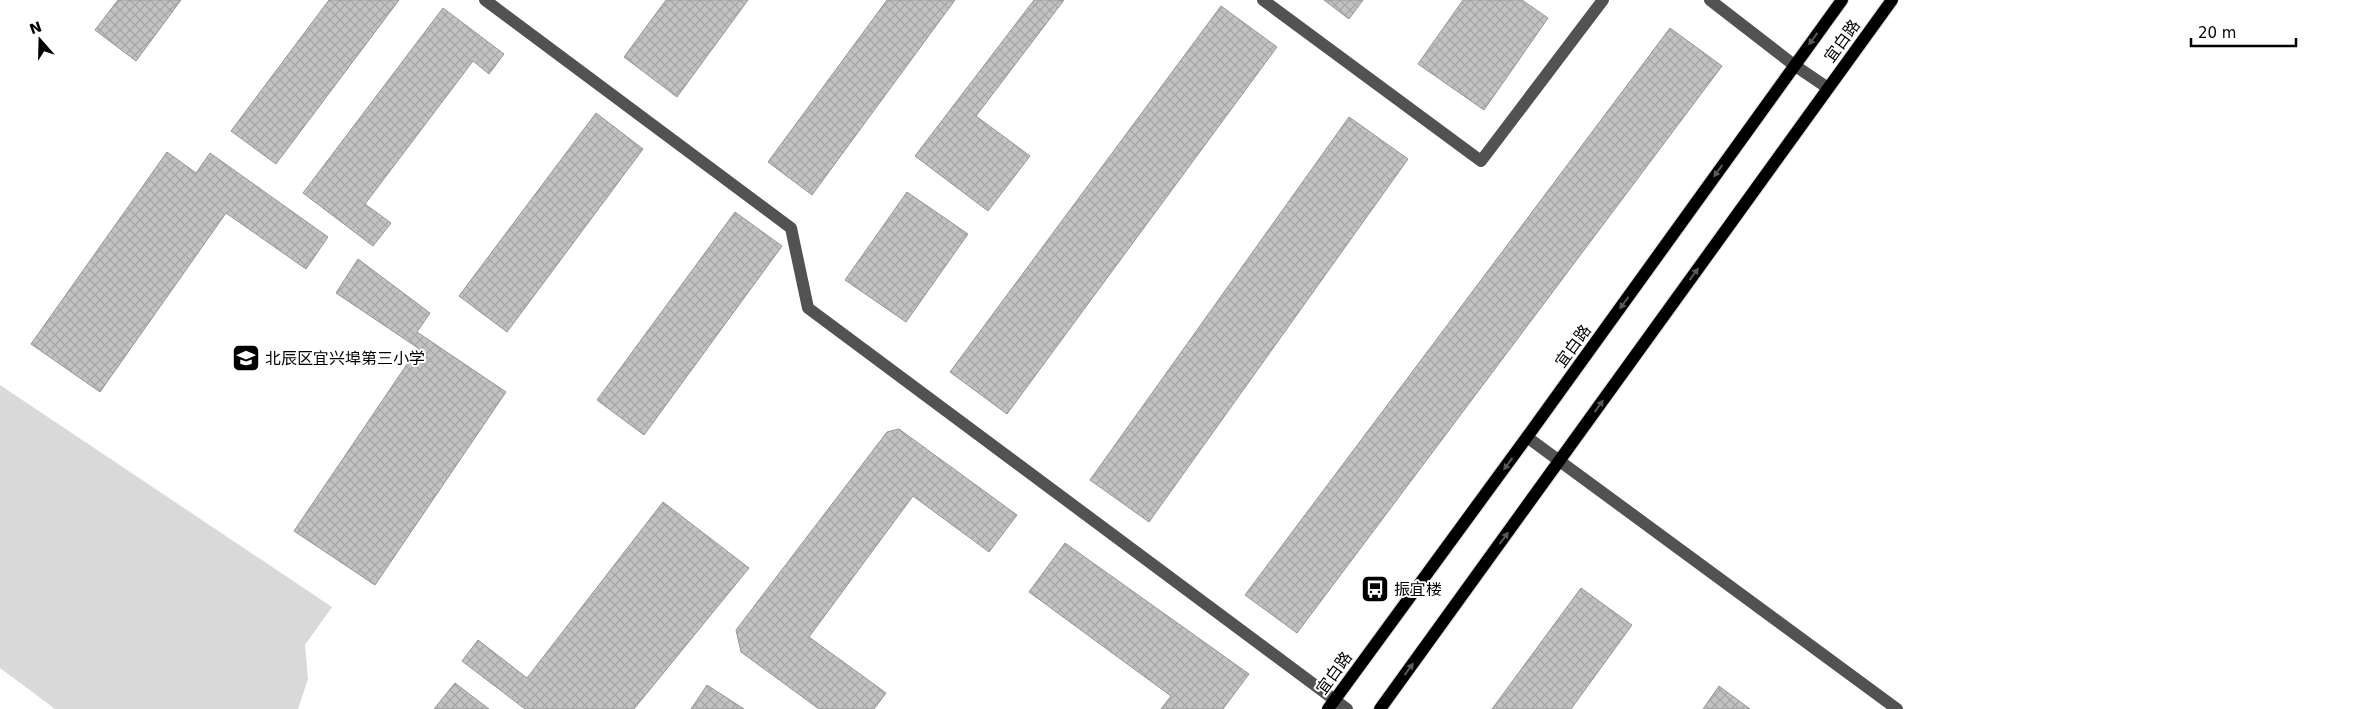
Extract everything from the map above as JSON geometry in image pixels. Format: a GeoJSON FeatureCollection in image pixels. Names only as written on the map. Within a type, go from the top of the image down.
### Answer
{"type":"FeatureCollection","features":[{"type":"Feature","properties":{"kind":"main road","name":"宜白路"},"geometry":{"type":"LineString","coordinates":[[1331,704],[1527,437],[1842,0]]}},
{"type":"Feature","properties":{"kind":"main road","name":"宜白路"},"geometry":{"type":"LineString","coordinates":[[1380,709],[1892,0]]}},
{"type":"Feature","properties":{"kind":"street"},"geometry":{"type":"LineString","coordinates":[[484,0],[791,228],[808,308],[1331,704],[1346,709]]}},
{"type":"Feature","properties":{"kind":"street"},"geometry":{"type":"LineString","coordinates":[[1263,0],[1481,161],[1603,0]]}},
{"type":"Feature","properties":{"kind":"street"},"geometry":{"type":"LineString","coordinates":[[1710,0],[1794,65],[1828,88]]}},
{"type":"Feature","properties":{"kind":"street"},"geometry":{"type":"LineString","coordinates":[[1527,437],[1898,709]]}},
{"type":"Feature","properties":{"kind":"shaded area"},"geometry":{"type":"Polygon","coordinates":[[[0,385],[332,607],[305,645],[308,679],[298,709],[55,709],[0,668],[0,385]]]}},
{"type":"Feature","properties":{"kind":"building"},"geometry":{"type":"Polygon","coordinates":[[[118,0],[181,0],[136,61],[95,30],[118,0]]]}},
{"type":"Feature","properties":{"kind":"building"},"geometry":{"type":"Polygon","coordinates":[[[329,0],[399,0],[276,164],[231,131],[329,0]]]}},
{"type":"Feature","properties":{"kind":"building"},"geometry":{"type":"Polygon","coordinates":[[[666,0],[748,0],[677,97],[624,57],[666,0]]]}},
{"type":"Feature","properties":{"kind":"building"},"geometry":{"type":"Polygon","coordinates":[[[887,0],[955,0],[812,195],[768,162],[887,0]]]}},
{"type":"Feature","properties":{"kind":"building"},"geometry":{"type":"Polygon","coordinates":[[[1034,0],[1064,0],[976,116],[1030,156],[988,211],[915,156],[1034,0]]]}},
{"type":"Feature","properties":{"kind":"building"},"geometry":{"type":"Polygon","coordinates":[[[1324,0],[1363,0],[1349,19],[1324,0]]]}},
{"type":"Feature","properties":{"kind":"building"},"geometry":{"type":"Polygon","coordinates":[[[1463,0],[1522,0],[1548,18],[1484,110],[1418,64],[1463,0]]]}},
{"type":"Feature","properties":{"kind":"building"},"geometry":{"type":"Polygon","coordinates":[[[1221,6],[1277,47],[1007,414],[950,372],[1221,6]]]}},
{"type":"Feature","properties":{"kind":"building"},"geometry":{"type":"Polygon","coordinates":[[[443,8],[504,54],[489,74],[473,61],[365,204],[391,223],[373,246],[303,193],[443,8]]]}},
{"type":"Feature","properties":{"kind":"building"},"geometry":{"type":"Polygon","coordinates":[[[1670,28],[1722,66],[1297,633],[1245,595],[1670,28]]]}},
{"type":"Feature","properties":{"kind":"building"},"geometry":{"type":"Polygon","coordinates":[[[596,113],[643,149],[507,332],[459,296],[596,113]]]}},
{"type":"Feature","properties":{"kind":"building"},"geometry":{"type":"Polygon","coordinates":[[[1349,117],[1408,159],[1149,522],[1090,480],[1349,117]]]}},
{"type":"Feature","properties":{"kind":"building"},"geometry":{"type":"Polygon","coordinates":[[[167,152],[196,173],[210,153],[328,237],[306,269],[226,213],[100,392],[31,344],[167,152]]]}},
{"type":"Feature","properties":{"kind":"building"},"geometry":{"type":"Polygon","coordinates":[[[907,192],[968,234],[906,322],[845,280],[907,192]]]}},
{"type":"Feature","properties":{"kind":"building"},"geometry":{"type":"Polygon","coordinates":[[[735,212],[782,246],[644,435],[597,400],[735,212]]]}},
{"type":"Feature","properties":{"kind":"building"},"geometry":{"type":"Polygon","coordinates":[[[358,259],[430,313],[417,332],[506,392],[375,585],[294,531],[418,348],[336,293],[358,259]]]}},
{"type":"Feature","properties":{"kind":"building"},"geometry":{"type":"Polygon","coordinates":[[[899,429],[1017,515],[989,552],[913,496],[809,637],[886,693],[874,709],[819,709],[741,652],[736,630],[887,432],[899,429]]]}},
{"type":"Feature","properties":{"kind":"building"},"geometry":{"type":"Polygon","coordinates":[[[663,502],[749,568],[634,709],[525,709],[462,661],[478,640],[527,678],[663,502]]]}},
{"type":"Feature","properties":{"kind":"building"},"geometry":{"type":"Polygon","coordinates":[[[1065,543],[1249,674],[1223,709],[1161,709],[1171,696],[1029,592],[1065,543]]]}},
{"type":"Feature","properties":{"kind":"building"},"geometry":{"type":"Polygon","coordinates":[[[1581,588],[1632,625],[1571,709],[1492,709],[1581,588]]]}},
{"type":"Feature","properties":{"kind":"building"},"geometry":{"type":"Polygon","coordinates":[[[455,683],[489,709],[434,709],[455,683]]]}},
{"type":"Feature","properties":{"kind":"building"},"geometry":{"type":"Polygon","coordinates":[[[707,685],[744,709],[691,709],[707,685]]]}},
{"type":"Feature","properties":{"kind":"building"},"geometry":{"type":"Polygon","coordinates":[[[1719,686],[1750,709],[1703,709],[1719,686]]]}},
{"type":"Feature","properties":{"kind":"place","name":"北辰区宜兴埠第三小学"},"geometry":{"type":"Point","coordinates":[246,358]}},
{"type":"Feature","properties":{"kind":"place","name":"振宜楼"},"geometry":{"type":"Point","coordinates":[1375,589]}}]}
